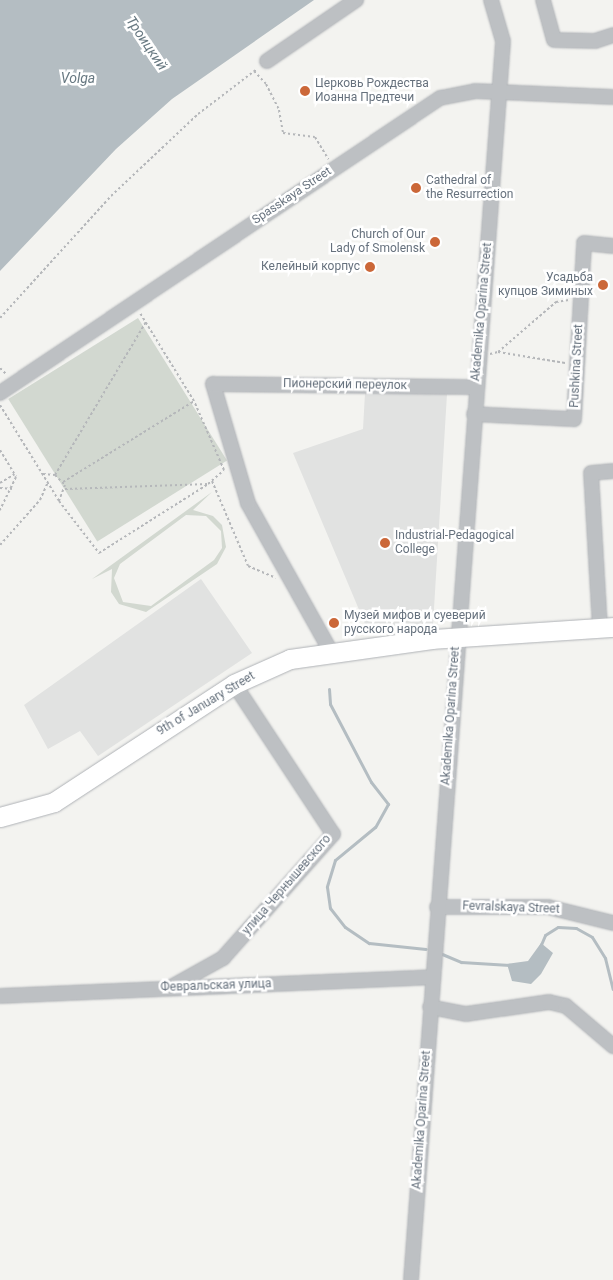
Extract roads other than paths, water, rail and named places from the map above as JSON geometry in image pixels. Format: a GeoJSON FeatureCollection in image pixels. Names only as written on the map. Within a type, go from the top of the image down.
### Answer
{"type":"FeatureCollection","features":[{"type":"Feature","properties":{"kind":"main road","name":"9th of January Street"},"geometry":{"type":"LineString","coordinates":[[0,817],[54,802],[234,684],[290,659],[330,650],[456,638],[607,628]]}},
{"type":"Feature","properties":{"kind":"street"},"geometry":{"type":"LineString","coordinates":[[267,61],[356,0]]}},
{"type":"Feature","properties":{"kind":"street","name":"Akademika Oparina Street"},"geometry":{"type":"LineString","coordinates":[[411,1280],[456,638],[503,41],[490,0]]}},
{"type":"Feature","properties":{"kind":"street"},"geometry":{"type":"LineString","coordinates":[[543,0],[554,40],[594,42],[613,35]]}},
{"type":"Feature","properties":{"kind":"street","name":"Spasskaya Street"},"geometry":{"type":"LineString","coordinates":[[0,393],[440,98],[475,91],[613,97]]}},
{"type":"Feature","properties":{"kind":"street","name":"Pushkina Street"},"geometry":{"type":"LineString","coordinates":[[474,414],[574,419],[584,243],[613,246]]}},
{"type":"Feature","properties":{"kind":"street","name":"Пионерский переулок"},"geometry":{"type":"LineString","coordinates":[[330,650],[248,503],[213,384],[476,387]]}},
{"type":"Feature","properties":{"kind":"street"},"geometry":{"type":"LineString","coordinates":[[607,628],[590,472],[613,471]]}},
{"type":"Feature","properties":{"kind":"street","name":"улица Чернышевского"},"geometry":{"type":"LineString","coordinates":[[170,988],[223,958],[333,834],[234,684]]}},
{"type":"Feature","properties":{"kind":"street","name":"Fevralskaya Street"},"geometry":{"type":"LineString","coordinates":[[437,907],[548,907],[613,922]]}},
{"type":"Feature","properties":{"kind":"street","name":"Февральская улица"},"geometry":{"type":"LineString","coordinates":[[0,996],[432,977]]}},
{"type":"Feature","properties":{"kind":"street"},"geometry":{"type":"LineString","coordinates":[[430,1007],[466,1014],[550,1002],[566,1006],[613,1046]]}},
{"type":"Feature","properties":{"kind":"water","name":"Volga"},"geometry":{"type":"Polygon","coordinates":[[[0,0],[314,0],[172,99],[116,149],[0,271],[0,0]]]}},
{"type":"Feature","properties":{"kind":"water"},"geometry":{"type":"Polygon","coordinates":[[[541,943],[553,953],[541,974],[531,984],[512,981],[507,964],[528,961],[541,943]]]}},
{"type":"Feature","properties":{"kind":"waterway"},"geometry":{"type":"LineString","coordinates":[[329,689],[330,704],[371,782],[388,804],[375,827],[335,860],[327,887],[330,908],[345,927],[369,943],[426,949]]}},
{"type":"Feature","properties":{"kind":"waterway"},"geometry":{"type":"LineString","coordinates":[[540,947],[545,935],[558,927],[576,928],[592,937],[605,958],[613,989]]}},
{"type":"Feature","properties":{"kind":"waterway"},"geometry":{"type":"LineString","coordinates":[[442,954],[461,962],[511,965]]}},
{"type":"Feature","properties":{"kind":"place","name":"Церковь Рождества Иоанна Предтечи"},"geometry":{"type":"Point","coordinates":[305,91]}},
{"type":"Feature","properties":{"kind":"place","name":"Cathedral of the Resurrection"},"geometry":{"type":"Point","coordinates":[416,188]}},
{"type":"Feature","properties":{"kind":"place","name":"Church of Our Lady of Smolensk"},"geometry":{"type":"Point","coordinates":[435,242]}},
{"type":"Feature","properties":{"kind":"place","name":"Келейный корпус"},"geometry":{"type":"Point","coordinates":[370,267]}},
{"type":"Feature","properties":{"kind":"place","name":"Усадьба купцов Зиминых"},"geometry":{"type":"Point","coordinates":[603,285]}},
{"type":"Feature","properties":{"kind":"place","name":"Industrial-Pedagogical College"},"geometry":{"type":"Point","coordinates":[385,543]}},
{"type":"Feature","properties":{"kind":"place","name":"Музей мифов и суеверий русского народа"},"geometry":{"type":"Point","coordinates":[334,623]}},
{"type":"Feature","properties":{"kind":"water label","name":"Троицкий"},"geometry":{"type":"Point","coordinates":[147,43]}}]}
